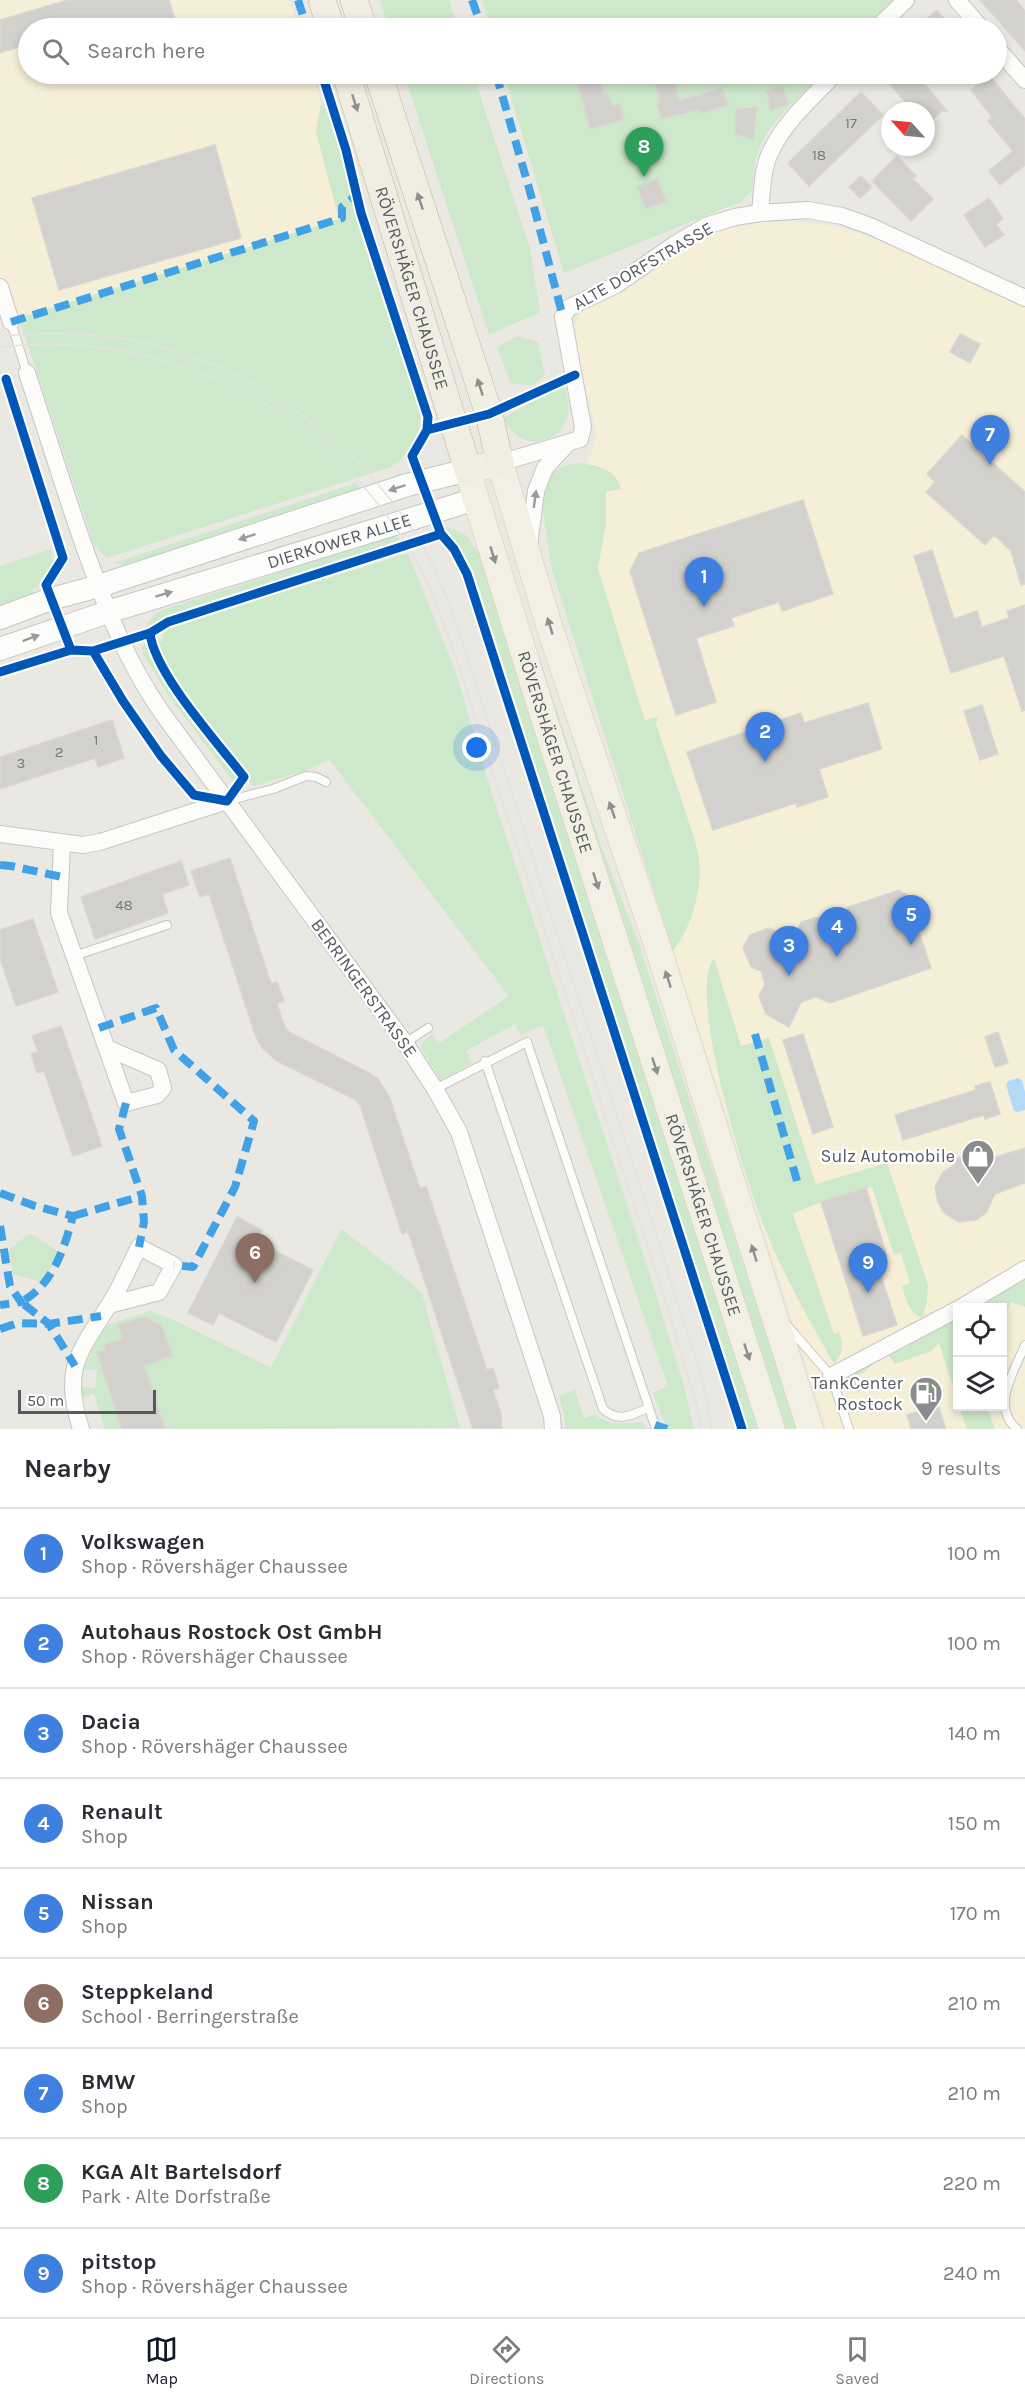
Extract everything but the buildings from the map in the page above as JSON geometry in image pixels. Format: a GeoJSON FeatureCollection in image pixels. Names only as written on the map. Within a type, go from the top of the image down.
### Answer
{"type":"FeatureCollection","features":[{"type":"Feature","properties":{"kind":"highway"},"geometry":{"type":"LineString","coordinates":[[322,0],[328,18]]}},
{"type":"Feature","properties":{"kind":"highway"},"geometry":{"type":"LineString","coordinates":[[354,0],[360,18]]}},
{"type":"Feature","properties":{"kind":"highway","name":"RÖVERSHÄGER CHAUSSEE"},"geometry":{"type":"LineString","coordinates":[[349,84],[468,470]]}},
{"type":"Feature","properties":{"kind":"highway","name":"RÖVERSHÄGER CHAUSSEE"},"geometry":{"type":"LineString","coordinates":[[381,84],[489,414],[500,463]]}},
{"type":"Feature","properties":{"kind":"main road","name":"DIERKOWER ALLEE"},"geometry":{"type":"LineString","coordinates":[[0,618],[51,599],[99,586],[399,488],[500,463]]}},
{"type":"Feature","properties":{"kind":"main road","name":"RÖVERSHÄGER CHAUSSEE"},"geometry":{"type":"LineString","coordinates":[[500,463],[528,557],[657,945],[810,1429]]}},
{"type":"Feature","properties":{"kind":"main road"},"geometry":{"type":"LineString","coordinates":[[476,499],[500,463]]}},
{"type":"Feature","properties":{"kind":"main road","name":"RÖVERSHÄGER CHAUSSEE"},"geometry":{"type":"LineString","coordinates":[[468,470],[545,724],[772,1429]]}},
{"type":"Feature","properties":{"kind":"main road","name":"DIERKOWER ALLEE"},"geometry":{"type":"LineString","coordinates":[[0,649],[108,612],[476,499]]}},
{"type":"Feature","properties":{"kind":"street"},"geometry":{"type":"LineString","coordinates":[[887,18],[906,0]]}},
{"type":"Feature","properties":{"kind":"street"},"geometry":{"type":"LineString","coordinates":[[957,0],[972,18]]}},
{"type":"Feature","properties":{"kind":"street"},"geometry":{"type":"LineString","coordinates":[[1007,59],[1025,80]]}},
{"type":"Feature","properties":{"kind":"street"},"geometry":{"type":"LineString","coordinates":[[760,213],[769,154],[785,128],[826,84]]}},
{"type":"Feature","properties":{"kind":"street","name":"ALTE DORFSTRASSE"},"geometry":{"type":"LineString","coordinates":[[568,443],[580,439],[584,427],[563,317],[568,308],[616,285],[675,244],[706,226],[735,217],[760,213],[808,210],[842,216],[922,249],[1025,298]]}},
{"type":"Feature","properties":{"kind":"street"},"geometry":{"type":"LineString","coordinates":[[0,288],[11,322]]}},
{"type":"Feature","properties":{"kind":"street"},"geometry":{"type":"LineString","coordinates":[[27,373],[99,586]]}},
{"type":"Feature","properties":{"kind":"street"},"geometry":{"type":"LineString","coordinates":[[500,463],[568,443]]}},
{"type":"Feature","properties":{"kind":"street","name":"RÖVERSHÄGER CHAUSSEE"},"geometry":{"type":"LineString","coordinates":[[528,557],[536,491],[545,468],[568,443]]}},
{"type":"Feature","properties":{"kind":"street","name":"BERRINGERSTRASSE"},"geometry":{"type":"LineString","coordinates":[[99,586],[130,662],[148,693],[405,1043],[459,1132],[552,1416],[553,1429]]}},
{"type":"Feature","properties":{"kind":"street"},"geometry":{"type":"LineString","coordinates":[[0,834],[62,843],[100,842],[227,801]]}},
{"type":"Feature","properties":{"kind":"street"},"geometry":{"type":"LineString","coordinates":[[62,843],[59,913],[107,1048]]}},
{"type":"Feature","properties":{"kind":"street"},"geometry":{"type":"LineString","coordinates":[[967,1303],[1025,1269]]}},
{"type":"Feature","properties":{"kind":"street"},"geometry":{"type":"LineString","coordinates":[[81,1429],[73,1403],[72,1383],[75,1366],[90,1334],[109,1305]]}},
{"type":"Feature","properties":{"kind":"street"},"geometry":{"type":"LineString","coordinates":[[831,1376],[953,1311]]}},
{"type":"Feature","properties":{"kind":"lane"},"geometry":{"type":"LineString","coordinates":[[11,322],[27,373]]}},
{"type":"Feature","properties":{"kind":"lane"},"geometry":{"type":"LineString","coordinates":[[227,801],[273,789],[306,776],[316,777],[326,782]]}},
{"type":"Feature","properties":{"kind":"lane"},"geometry":{"type":"LineString","coordinates":[[74,956],[167,925]]}},
{"type":"Feature","properties":{"kind":"lane"},"geometry":{"type":"LineString","coordinates":[[405,1043],[428,1028]]}},
{"type":"Feature","properties":{"kind":"lane"},"geometry":{"type":"LineString","coordinates":[[435,1089],[485,1061],[526,1042],[656,1429]]}},
{"type":"Feature","properties":{"kind":"lane"},"geometry":{"type":"LineString","coordinates":[[485,1061],[603,1408],[611,1416],[620,1417],[648,1408]]}},
{"type":"Feature","properties":{"kind":"lane"},"geometry":{"type":"LineString","coordinates":[[772,1309],[831,1376],[849,1429]]}},
{"type":"Feature","properties":{"kind":"lane"},"geometry":{"type":"LineString","coordinates":[[1017,1429],[1006,1416],[1004,1404],[1006,1392],[1025,1345]]}},
{"type":"Feature","properties":{"kind":"shaded area"},"geometry":{"type":"Polygon","coordinates":[[[0,0],[289,0],[295,18],[18,18],[18,84],[315,84],[321,103],[316,132],[339,219],[0,323],[0,0]]]}},
{"type":"Feature","properties":{"kind":"shaded area"},"geometry":{"type":"Polygon","coordinates":[[[763,222],[802,222],[834,226],[877,239],[1025,307],[1025,1429],[827,1429],[552,570],[563,466],[587,464],[597,437],[578,351],[575,326],[581,312],[643,277],[689,244],[724,230],[763,222]]]}},
{"type":"Feature","properties":{"kind":"green space"},"geometry":{"type":"Polygon","coordinates":[[[380,0],[449,0],[455,18],[386,18],[380,0]]]}},
{"type":"Feature","properties":{"kind":"green space"},"geometry":{"type":"Polygon","coordinates":[[[482,0],[894,0],[875,18],[487,18],[482,0]]]}},
{"type":"Feature","properties":{"kind":"green space"},"geometry":{"type":"Polygon","coordinates":[[[407,84],[476,84],[530,248],[540,312],[489,335],[407,84]]]}},
{"type":"Feature","properties":{"kind":"green space"},"geometry":{"type":"Polygon","coordinates":[[[507,84],[813,84],[768,131],[758,152],[752,190],[740,202],[564,273],[507,84]]]}},
{"type":"Feature","properties":{"kind":"green space"},"geometry":{"type":"Polygon","coordinates":[[[321,103],[340,140],[365,241],[420,413],[417,438],[404,456],[391,467],[107,558],[94,545],[19,318],[339,219],[316,132],[321,103]]]}},
{"type":"Feature","properties":{"kind":"green space"},"geometry":{"type":"Polygon","coordinates":[[[517,336],[538,342],[545,375],[534,385],[511,384],[497,347],[517,336]]]}},
{"type":"Feature","properties":{"kind":"green space"},"geometry":{"type":"Polygon","coordinates":[[[564,386],[568,414],[564,425],[557,433],[548,439],[538,441],[518,436],[510,429],[504,417],[564,386]]]}},
{"type":"Feature","properties":{"kind":"green space"},"geometry":{"type":"Polygon","coordinates":[[[575,463],[589,464],[609,471],[621,489],[606,492],[606,524],[598,568],[645,721],[658,716],[656,724],[698,853],[700,872],[694,908],[686,931],[673,951],[552,570],[540,493],[552,473],[563,466],[575,463]]]}},
{"type":"Feature","properties":{"kind":"green space"},"geometry":{"type":"Polygon","coordinates":[[[356,483],[360,488],[125,565],[114,563],[356,483]]]}},
{"type":"Feature","properties":{"kind":"green space"},"geometry":{"type":"Polygon","coordinates":[[[445,526],[466,535],[479,553],[762,1429],[747,1429],[473,570],[445,526]]]}},
{"type":"Feature","properties":{"kind":"green space"},"geometry":{"type":"Polygon","coordinates":[[[496,531],[502,543],[602,849],[637,938],[797,1429],[782,1429],[496,531]]]}},
{"type":"Feature","properties":{"kind":"green space"},"geometry":{"type":"Polygon","coordinates":[[[396,535],[401,541],[160,618],[156,623],[145,626],[155,614],[162,610],[396,535]]]}},
{"type":"Feature","properties":{"kind":"green space"},"geometry":{"type":"Polygon","coordinates":[[[51,549],[53,563],[40,586],[32,589],[34,593],[0,605],[0,566],[51,549]]]}},
{"type":"Feature","properties":{"kind":"green space"},"geometry":{"type":"Polygon","coordinates":[[[408,553],[455,670],[492,794],[648,1269],[683,1382],[694,1429],[667,1429],[653,1393],[668,1386],[543,1025],[520,1035],[515,1024],[466,1051],[472,1063],[441,1080],[421,1048],[424,1041],[432,1034],[438,1044],[509,996],[329,759],[308,770],[253,786],[177,687],[153,643],[161,641],[167,628],[408,553]]]}},
{"type":"Feature","properties":{"kind":"green space"},"geometry":{"type":"Polygon","coordinates":[[[149,644],[164,677],[176,695],[241,778],[235,784],[168,695],[143,654],[142,647],[149,644]]]}},
{"type":"Feature","properties":{"kind":"green space"},"geometry":{"type":"Polygon","coordinates":[[[714,958],[741,1046],[769,1038],[816,1184],[887,1163],[928,1285],[927,1302],[922,1318],[911,1309],[906,1300],[902,1286],[910,1283],[901,1253],[894,1255],[872,1187],[821,1202],[793,1214],[834,1334],[839,1332],[841,1336],[841,1353],[834,1364],[776,1255],[748,1181],[714,1051],[708,1011],[707,979],[714,958]]]}},
{"type":"Feature","properties":{"kind":"green space"},"geometry":{"type":"Polygon","coordinates":[[[341,1229],[410,1282],[422,1294],[460,1428],[105,1429],[94,1394],[81,1398],[81,1387],[95,1388],[97,1370],[83,1369],[104,1326],[150,1311],[176,1321],[271,1368],[341,1229]]]}},
{"type":"Feature","properties":{"kind":"green space"},"geometry":{"type":"Polygon","coordinates":[[[30,1233],[58,1251],[55,1262],[41,1282],[13,1274],[9,1250],[30,1233]]]}},
{"type":"Feature","properties":{"kind":"green space"},"geometry":{"type":"Polygon","coordinates":[[[1025,1276],[1025,1307],[1011,1302],[1007,1312],[1007,1303],[979,1303],[1025,1276]]]}},
{"type":"Feature","properties":{"kind":"green space"},"geometry":{"type":"Polygon","coordinates":[[[953,1318],[953,1387],[939,1343],[931,1351],[895,1364],[887,1354],[854,1379],[861,1390],[858,1393],[843,1384],[843,1376],[896,1345],[903,1349],[953,1318]]]}},
{"type":"Feature","properties":{"kind":"green space"},"geometry":{"type":"Polygon","coordinates":[[[575,1390],[584,1418],[595,1415],[614,1423],[643,1423],[648,1429],[565,1429],[559,1396],[575,1390]]]}},
{"type":"Feature","properties":{"kind":"green space"},"geometry":{"type":"Polygon","coordinates":[[[960,1411],[988,1411],[995,1429],[967,1429],[960,1411]]]}},
{"type":"Feature","properties":{"kind":"water"},"geometry":{"type":"Polygon","coordinates":[[[1018,1078],[1022,1080],[1025,1092],[1025,1110],[1018,1112],[1014,1111],[1006,1085],[1008,1081],[1018,1078]]]}},
{"type":"Feature","properties":{"kind":"tram line"},"geometry":{"type":"LineString","coordinates":[[0,336],[66,334],[116,337],[176,351],[218,366],[296,411],[332,439],[365,470],[394,504],[420,541],[435,570],[455,620],[701,1373],[712,1429]]}},
{"type":"Feature","properties":{"kind":"tram line"},"geometry":{"type":"LineString","coordinates":[[0,347],[41,344],[122,351],[162,360],[201,373],[239,390],[275,410],[308,433],[336,457],[386,514],[407,544],[428,583],[454,653],[662,1290],[695,1399],[701,1429]]}},
{"type":"Feature","properties":{"kind":"marked path"},"geometry":{"type":"LineString","coordinates":[[298,0],[304,18]]}},
{"type":"Feature","properties":{"kind":"marked path"},"geometry":{"type":"LineString","coordinates":[[472,0],[478,18]]}},
{"type":"Feature","properties":{"kind":"marked path"},"geometry":{"type":"LineString","coordinates":[[499,84],[563,317]]}},
{"type":"Feature","properties":{"kind":"marked path"},"geometry":{"type":"LineString","coordinates":[[11,322],[342,218],[342,207],[351,200],[356,192]]}},
{"type":"Feature","properties":{"kind":"marked path"},"geometry":{"type":"LineString","coordinates":[[0,865],[62,877]]}},
{"type":"Feature","properties":{"kind":"marked path"},"geometry":{"type":"LineString","coordinates":[[99,1028],[156,1008],[174,1050],[254,1121],[235,1187],[193,1267],[174,1265]]}},
{"type":"Feature","properties":{"kind":"marked path"},"geometry":{"type":"LineString","coordinates":[[755,1034],[797,1181]]}},
{"type":"Feature","properties":{"kind":"marked path"},"geometry":{"type":"LineString","coordinates":[[126,1103],[119,1129],[142,1196],[144,1222],[139,1247]]}},
{"type":"Feature","properties":{"kind":"marked path"},"geometry":{"type":"LineString","coordinates":[[0,1193],[35,1206],[73,1216],[56,1265],[41,1286],[21,1302],[49,1324],[75,1366]]}},
{"type":"Feature","properties":{"kind":"marked path"},"geometry":{"type":"LineString","coordinates":[[73,1216],[142,1196]]}},
{"type":"Feature","properties":{"kind":"marked path"},"geometry":{"type":"LineString","coordinates":[[0,1226],[10,1286],[21,1302],[0,1305]]}},
{"type":"Feature","properties":{"kind":"marked path"},"geometry":{"type":"LineString","coordinates":[[0,1329],[18,1323],[49,1324],[101,1316]]}},
{"type":"Feature","properties":{"kind":"marked path"},"geometry":{"type":"LineString","coordinates":[[655,1425],[667,1429]]}},
{"type":"Feature","properties":{"kind":"cycle path"},"geometry":{"type":"LineString","coordinates":[[325,84],[346,150],[361,213],[428,417],[427,430],[412,456],[441,534],[454,549],[467,574],[742,1429]]}},
{"type":"Feature","properties":{"kind":"cycle path"},"geometry":{"type":"LineString","coordinates":[[427,430],[489,414],[575,375]]}},
{"type":"Feature","properties":{"kind":"cycle path"},"geometry":{"type":"LineString","coordinates":[[6,379],[63,558],[46,585],[71,650]]}},
{"type":"Feature","properties":{"kind":"cycle path"},"geometry":{"type":"LineString","coordinates":[[0,672],[71,650],[93,651],[150,633],[168,622],[441,534]]}},
{"type":"Feature","properties":{"kind":"cycle path"},"geometry":{"type":"LineString","coordinates":[[93,651],[123,701],[161,756],[194,795],[227,801],[244,777],[175,687],[154,649],[150,633]]}},
{"type":"Feature","properties":{"kind":"place","name":"KGA Alt Bartelsdorf"},"geometry":{"type":"Point","coordinates":[644,177]}},
{"type":"Feature","properties":{"kind":"place","name":"BMW"},"geometry":{"type":"Point","coordinates":[990,465]}},
{"type":"Feature","properties":{"kind":"place","name":"Volkswagen"},"geometry":{"type":"Point","coordinates":[704,607]}},
{"type":"Feature","properties":{"kind":"place","name":"Autohaus Rostock Ost GmbH"},"geometry":{"type":"Point","coordinates":[765,762]}},
{"type":"Feature","properties":{"kind":"place","name":"Nissan"},"geometry":{"type":"Point","coordinates":[911,945]}},
{"type":"Feature","properties":{"kind":"place","name":"Renault"},"geometry":{"type":"Point","coordinates":[837,957]}},
{"type":"Feature","properties":{"kind":"place","name":"Dacia"},"geometry":{"type":"Point","coordinates":[789,976]}},
{"type":"Feature","properties":{"kind":"place","name":"Sulz Automobile"},"geometry":{"type":"Point","coordinates":[978,1185]}},
{"type":"Feature","properties":{"kind":"place","name":"Steppkeland"},"geometry":{"type":"Point","coordinates":[255,1283]}},
{"type":"Feature","properties":{"kind":"place","name":"pitstop"},"geometry":{"type":"Point","coordinates":[868,1293]}},
{"type":"Feature","properties":{"kind":"place","name":"TankCenter Rostock"},"geometry":{"type":"Point","coordinates":[926,1422]}}]}
